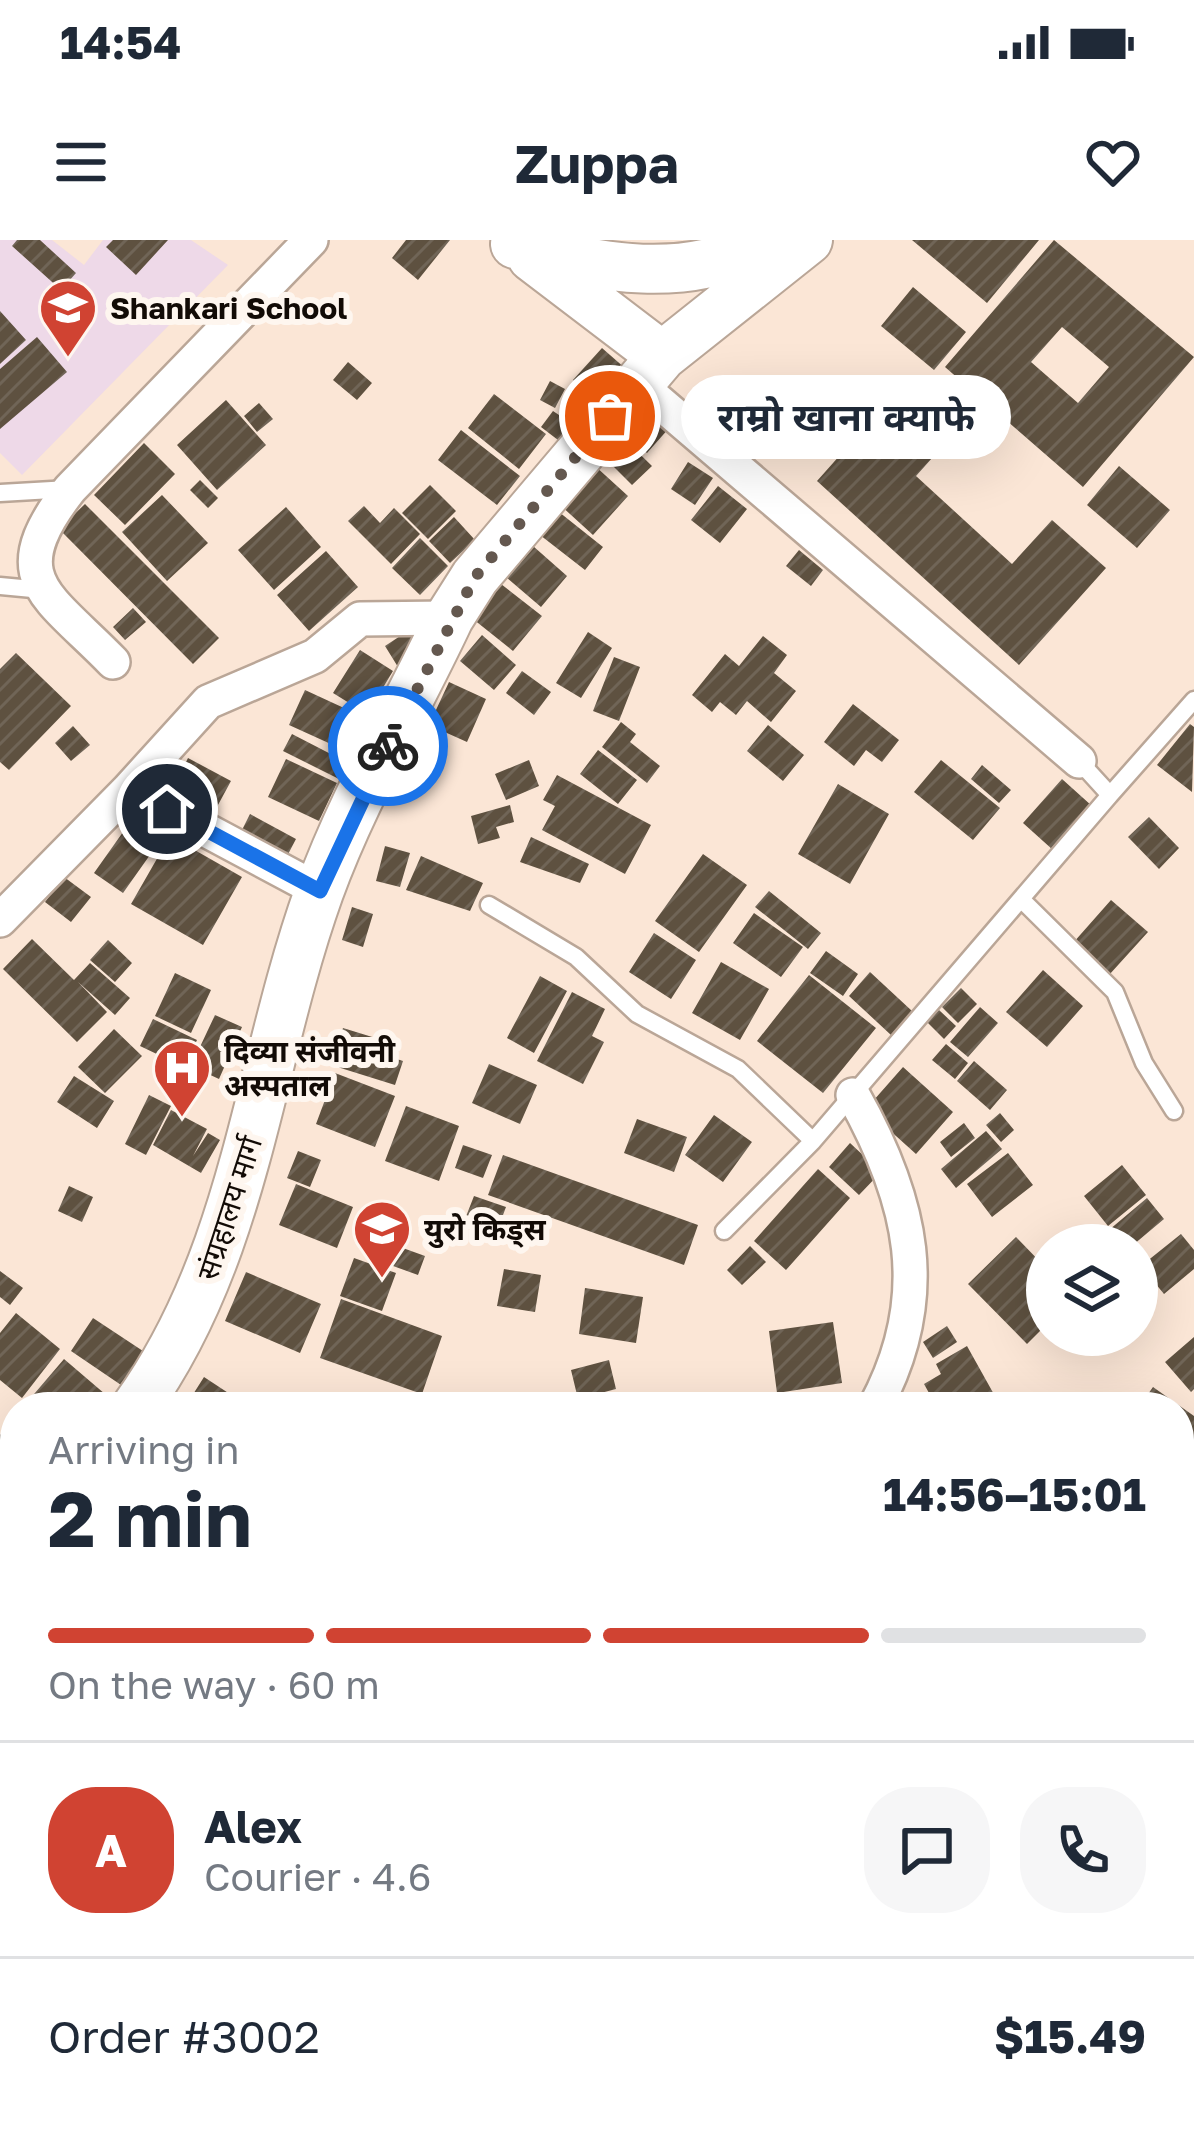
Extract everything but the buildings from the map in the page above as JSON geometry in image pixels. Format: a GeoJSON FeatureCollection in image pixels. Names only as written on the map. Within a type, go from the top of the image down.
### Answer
{"type":"FeatureCollection","features":[{"type":"Feature","properties":{"kind":"main road"},"geometry":{"type":"LineString","coordinates":[[512,242],[559,258],[646,272],[745,253],[767,240]]}},
{"type":"Feature","properties":{"kind":"main road","name":"संग्रहालय मार्ग"},"geometry":{"type":"LineString","coordinates":[[145,1392],[191,1318],[217,1258],[320,891],[449,618],[475,577],[650,369],[808,240]]}},
{"type":"Feature","properties":{"kind":"main road"},"geometry":{"type":"LineString","coordinates":[[512,242],[650,369]]}},
{"type":"Feature","properties":{"kind":"street"},"geometry":{"type":"LineString","coordinates":[[113,662],[43,590],[32,561],[39,529],[70,489],[311,240]]}},
{"type":"Feature","properties":{"kind":"street"},"geometry":{"type":"LineString","coordinates":[[650,369],[1078,761]]}},
{"type":"Feature","properties":{"kind":"street"},"geometry":{"type":"LineString","coordinates":[[0,920],[208,702],[315,656],[360,619],[449,618]]}},
{"type":"Feature","properties":{"kind":"street"},"geometry":{"type":"LineString","coordinates":[[129,789],[320,891]]}},
{"type":"Feature","properties":{"kind":"street"},"geometry":{"type":"LineString","coordinates":[[853,1095],[902,1196],[913,1305],[883,1392]]}},
{"type":"Feature","properties":{"kind":"lane"},"geometry":{"type":"LineString","coordinates":[[0,494],[70,489]]}},
{"type":"Feature","properties":{"kind":"lane"},"geometry":{"type":"LineString","coordinates":[[0,586],[43,590]]}},
{"type":"Feature","properties":{"kind":"lane"},"geometry":{"type":"LineString","coordinates":[[724,1232],[813,1141],[1194,700]]}},
{"type":"Feature","properties":{"kind":"lane"},"geometry":{"type":"LineString","coordinates":[[1078,761],[1110,795]]}},
{"type":"Feature","properties":{"kind":"lane"},"geometry":{"type":"LineString","coordinates":[[1022,900],[1115,992],[1144,1063],[1174,1111]]}},
{"type":"Feature","properties":{"kind":"lane"},"geometry":{"type":"LineString","coordinates":[[489,904],[576,957],[637,1014],[738,1069],[813,1141]]}},
{"type":"Feature","properties":{"kind":"shaded area","name":"Shankari School"},"geometry":{"type":"Polygon","coordinates":[[[0,240],[52,240],[84,265],[103,240],[191,240],[228,265],[22,475],[0,453],[0,240]]]}},
{"type":"Feature","properties":{"kind":"way so far"},"geometry":{"type":"LineString","coordinates":[[388,746],[449,618],[475,577],[610,416]]}},
{"type":"Feature","properties":{"kind":"place","name":"Shankari School"},"geometry":{"type":"Point","coordinates":[68,359]}},
{"type":"Feature","properties":{"kind":"place","name":"राम्रो खाना क्याफे"},"geometry":{"type":"Point","coordinates":[610,416]}},
{"type":"Feature","properties":{"kind":"place","name":"दिव्या संजीवनी अस्पताल"},"geometry":{"type":"Point","coordinates":[182,1119]}},
{"type":"Feature","properties":{"kind":"place","name":"युरो किड्स"},"geometry":{"type":"Point","coordinates":[382,1280]}},
{"type":"Feature","properties":{"kind":"route"},"geometry":{"type":"LineString","coordinates":[[167,809],[320,891],[388,746]]}}]}
